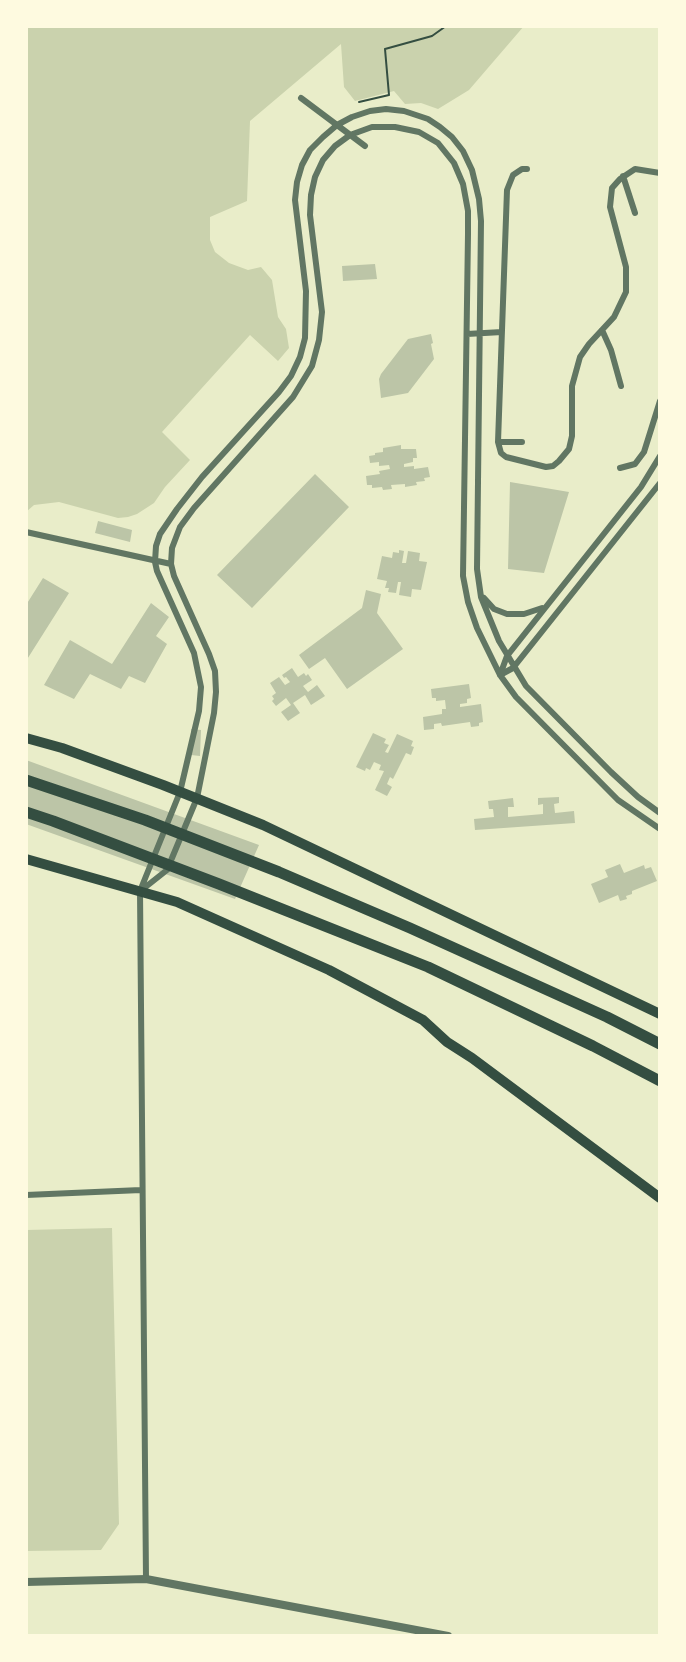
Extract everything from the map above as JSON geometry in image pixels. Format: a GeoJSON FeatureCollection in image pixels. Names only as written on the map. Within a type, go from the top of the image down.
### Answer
{"type":"FeatureCollection","features":[{"type":"Feature","properties":{"kind":"highway"},"geometry":{"type":"LineString","coordinates":[[26,780],[145,820],[279,872],[566,998],[660,1044]]}},
{"type":"Feature","properties":{"kind":"highway"},"geometry":{"type":"LineString","coordinates":[[26,812],[428,967],[660,1081]]}},
{"type":"Feature","properties":{"kind":"main road"},"geometry":{"type":"LineString","coordinates":[[26,738],[89,758],[263,825],[660,1014]]}},
{"type":"Feature","properties":{"kind":"main road"},"geometry":{"type":"LineString","coordinates":[[26,859],[177,902],[329,970],[423,1020],[447,1042],[482,1064],[660,1198]]}},
{"type":"Feature","properties":{"kind":"street"},"geometry":{"type":"LineString","coordinates":[[301,98],[365,146]]}},
{"type":"Feature","properties":{"kind":"street"},"geometry":{"type":"LineString","coordinates":[[146,1579],[140,891],[180,792],[199,711],[201,687],[194,653],[161,583],[155,562],[156,546],[167,522],[202,477],[279,392],[300,357],[305,338],[306,303],[295,200],[297,182],[310,150],[337,125],[352,117],[386,109],[404,111],[434,123],[452,137],[463,151],[475,178],[481,210],[478,583],[485,611],[513,668],[536,697],[611,772],[660,813]]}},
{"type":"Feature","properties":{"kind":"street"},"geometry":{"type":"LineString","coordinates":[[140,891],[167,870],[197,798],[216,692],[215,671],[171,564],[172,548],[180,527],[293,397],[312,366],[322,312],[310,215],[315,177],[323,160],[335,146],[350,135],[372,127],[395,127],[419,132],[438,143],[454,163],[463,184],[468,211],[463,576],[472,615],[500,675],[522,703],[604,787],[629,809],[660,829]]}},
{"type":"Feature","properties":{"kind":"street"},"geometry":{"type":"LineString","coordinates":[[527,169],[513,175],[507,190],[498,442],[501,453],[512,459],[546,467],[563,459],[571,442],[572,386],[584,350],[618,310],[627,286],[626,267],[611,214],[614,185],[639,168],[660,173]]}},
{"type":"Feature","properties":{"kind":"street"},"geometry":{"type":"LineString","coordinates":[[623,176],[635,213]]}},
{"type":"Feature","properties":{"kind":"street"},"geometry":{"type":"LineString","coordinates":[[602,330],[621,386]]}},
{"type":"Feature","properties":{"kind":"street"},"geometry":{"type":"LineString","coordinates":[[467,334],[502,332]]}},
{"type":"Feature","properties":{"kind":"street"},"geometry":{"type":"LineString","coordinates":[[620,468],[635,464],[644,452],[660,401]]}},
{"type":"Feature","properties":{"kind":"street"},"geometry":{"type":"LineString","coordinates":[[498,442],[522,442]]}},
{"type":"Feature","properties":{"kind":"street"},"geometry":{"type":"LineString","coordinates":[[500,675],[507,656],[634,497],[660,456]]}},
{"type":"Feature","properties":{"kind":"street"},"geometry":{"type":"LineString","coordinates":[[500,675],[513,668],[660,483]]}},
{"type":"Feature","properties":{"kind":"street"},"geometry":{"type":"LineString","coordinates":[[26,532],[171,564]]}},
{"type":"Feature","properties":{"kind":"street"},"geometry":{"type":"LineString","coordinates":[[478,583],[490,605],[507,614],[530,613],[551,600]]}},
{"type":"Feature","properties":{"kind":"street"},"geometry":{"type":"LineString","coordinates":[[26,1195],[141,1190]]}},
{"type":"Feature","properties":{"kind":"street"},"geometry":{"type":"LineString","coordinates":[[26,1582],[146,1579],[448,1636]]}},
{"type":"Feature","properties":{"kind":"path"},"geometry":{"type":"LineString","coordinates":[[359,102],[389,95],[385,49],[432,36],[446,26]]}},
{"type":"Feature","properties":{"kind":"green space"},"geometry":{"type":"Polygon","coordinates":[[[26,26],[524,26],[469,90],[438,109],[421,103],[405,104],[394,91],[355,101],[344,87],[341,44],[250,121],[247,201],[210,217],[210,240],[215,252],[229,263],[248,270],[261,267],[272,280],[278,317],[286,329],[289,348],[278,361],[250,335],[162,432],[190,460],[154,503],[128,517],[118,518],[59,502],[34,505],[26,512],[26,26]]]}},
{"type":"Feature","properties":{"kind":"green space"},"geometry":{"type":"Polygon","coordinates":[[[112,1228],[119,1524],[101,1550],[26,1551],[26,1230],[112,1228]]]}},
{"type":"Feature","properties":{"kind":"building"},"geometry":{"type":"Polygon","coordinates":[[[375,264],[377,279],[343,281],[342,266],[375,264]]]}},
{"type":"Feature","properties":{"kind":"building"},"geometry":{"type":"Polygon","coordinates":[[[431,334],[434,359],[408,393],[381,398],[381,374],[408,339],[431,334]]]}},
{"type":"Feature","properties":{"kind":"building"},"geometry":{"type":"Polygon","coordinates":[[[401,445],[401,449],[416,449],[417,458],[404,464],[404,467],[428,467],[430,477],[416,482],[417,485],[391,485],[392,489],[383,490],[382,487],[367,485],[366,476],[390,469],[389,465],[379,466],[379,462],[370,463],[369,456],[383,452],[383,448],[401,445]]]}},
{"type":"Feature","properties":{"kind":"building"},"geometry":{"type":"Polygon","coordinates":[[[315,474],[349,507],[252,608],[217,575],[315,474]]]}},
{"type":"Feature","properties":{"kind":"building"},"geometry":{"type":"Polygon","coordinates":[[[510,482],[569,492],[544,573],[508,569],[510,482]]]}},
{"type":"Feature","properties":{"kind":"building"},"geometry":{"type":"Polygon","coordinates":[[[98,521],[132,530],[130,542],[95,533],[98,521]]]}},
{"type":"Feature","properties":{"kind":"building"},"geometry":{"type":"Polygon","coordinates":[[[399,550],[404,551],[402,563],[406,563],[408,551],[420,553],[419,561],[427,562],[421,590],[412,589],[411,597],[399,595],[401,582],[398,582],[396,593],[388,592],[389,588],[385,588],[387,581],[377,579],[382,556],[392,558],[393,552],[399,553],[399,550]]]}},
{"type":"Feature","properties":{"kind":"building"},"geometry":{"type":"Polygon","coordinates":[[[43,578],[69,593],[26,661],[26,605],[43,578]]]}},
{"type":"Feature","properties":{"kind":"building"},"geometry":{"type":"Polygon","coordinates":[[[366,590],[381,594],[377,613],[403,649],[347,689],[325,658],[309,669],[299,655],[362,608],[366,590]]]}},
{"type":"Feature","properties":{"kind":"building"},"geometry":{"type":"Polygon","coordinates":[[[151,603],[169,617],[156,636],[167,644],[145,683],[129,676],[121,689],[90,674],[74,699],[44,685],[70,640],[112,664],[151,603]]]}},
{"type":"Feature","properties":{"kind":"building"},"geometry":{"type":"Polygon","coordinates":[[[292,668],[298,677],[304,673],[312,680],[303,686],[308,692],[317,685],[325,696],[311,705],[305,695],[293,703],[300,713],[288,721],[281,712],[291,705],[286,698],[276,706],[272,696],[276,693],[270,683],[279,677],[285,685],[290,682],[282,675],[292,668]]]}},
{"type":"Feature","properties":{"kind":"building"},"geometry":{"type":"Polygon","coordinates":[[[469,684],[471,698],[460,707],[481,704],[483,722],[471,727],[470,722],[442,726],[441,723],[434,724],[434,729],[424,730],[423,717],[442,714],[442,709],[446,709],[445,700],[432,698],[431,689],[469,684]]]}},
{"type":"Feature","properties":{"kind":"building"},"geometry":{"type":"Polygon","coordinates":[[[191,729],[201,730],[200,756],[191,755],[191,729]]]}},
{"type":"Feature","properties":{"kind":"building"},"geometry":{"type":"Polygon","coordinates":[[[373,733],[386,739],[384,743],[389,745],[385,752],[388,753],[397,734],[413,741],[411,755],[406,753],[393,779],[390,777],[387,784],[392,787],[387,796],[375,790],[384,771],[379,770],[381,765],[374,762],[370,770],[366,768],[365,771],[356,767],[373,733]]]}},
{"type":"Feature","properties":{"kind":"building"},"geometry":{"type":"Polygon","coordinates":[[[26,760],[259,845],[235,899],[26,824],[26,760]]]}},
{"type":"Feature","properties":{"kind":"building"},"geometry":{"type":"Polygon","coordinates":[[[559,797],[559,803],[554,804],[555,813],[574,811],[575,823],[475,830],[474,819],[494,817],[488,801],[513,798],[514,807],[508,807],[508,817],[543,814],[543,804],[538,805],[538,798],[559,797]]]}},
{"type":"Feature","properties":{"kind":"building"},"geometry":{"type":"Polygon","coordinates":[[[620,864],[624,873],[644,865],[645,869],[651,867],[657,881],[632,891],[626,896],[627,899],[620,901],[618,895],[599,903],[591,884],[608,877],[605,870],[620,864]]]}}]}
